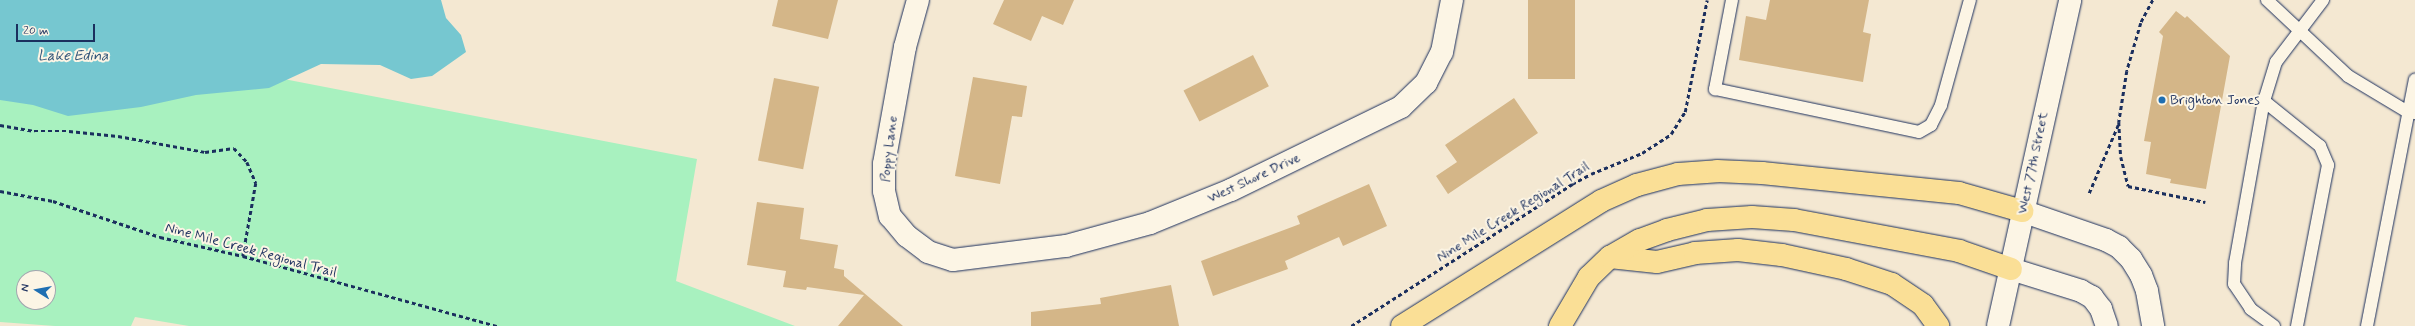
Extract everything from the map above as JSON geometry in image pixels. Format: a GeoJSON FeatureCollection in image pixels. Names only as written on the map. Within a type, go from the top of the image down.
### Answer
{"type":"FeatureCollection","features":[{"type":"Feature","properties":{"kind":"highway"},"geometry":{"type":"LineString","coordinates":[[1402,326],[1601,201],[1637,185],[1678,174],[1717,171],[1762,173],[1959,193],[2022,211]]}},
{"type":"Feature","properties":{"kind":"highway"},"geometry":{"type":"LineString","coordinates":[[1560,326],[1589,277],[1610,257],[1640,240],[1666,230],[1707,220],[1752,217],[1794,220],[1959,252],[2011,269]]}},
{"type":"Feature","properties":{"kind":"highway"},"geometry":{"type":"LineString","coordinates":[[1610,257],[1657,262],[1694,253],[1738,250],[1782,255],[1846,269],[1892,284],[1923,305],[1938,326]]}},
{"type":"Feature","properties":{"kind":"street","name":"Poppy Lane"},"geometry":{"type":"LineString","coordinates":[[918,0],[905,47],[884,164],[884,191],[890,216],[907,236],[928,252],[953,260],[981,258]]}},
{"type":"Feature","properties":{"kind":"street","name":"West Shore Drive"},"geometry":{"type":"LineString","coordinates":[[981,258],[1066,246],[1150,223],[1231,190],[1401,107],[1426,83],[1442,52],[1452,0]]}},
{"type":"Feature","properties":{"kind":"street","name":"West 77th Street"},"geometry":{"type":"LineString","coordinates":[[1998,326],[2022,211],[2070,0]]}},
{"type":"Feature","properties":{"kind":"street"},"geometry":{"type":"LineString","coordinates":[[2022,211],[2106,240],[2119,247],[2131,259],[2141,275],[2147,291],[2153,326]]}},
{"type":"Feature","properties":{"kind":"street"},"geometry":{"type":"LineString","coordinates":[[2011,269],[2081,290],[2096,303],[2107,326]]}},
{"type":"Feature","properties":{"kind":"lane"},"geometry":{"type":"LineString","coordinates":[[1732,0],[1715,88],[1919,132],[1931,125],[1940,105],[1970,0]]}},
{"type":"Feature","properties":{"kind":"lane"},"geometry":{"type":"LineString","coordinates":[[2267,0],[2299,32],[2348,76],[2412,113]]}},
{"type":"Feature","properties":{"kind":"lane"},"geometry":{"type":"LineString","coordinates":[[2274,326],[2250,309],[2234,284],[2264,101],[2276,62],[2324,0]]}},
{"type":"Feature","properties":{"kind":"lane"},"geometry":{"type":"LineString","coordinates":[[2367,326],[2412,113],[2415,80]]}},
{"type":"Feature","properties":{"kind":"lane"},"geometry":{"type":"LineString","coordinates":[[2264,101],[2320,146],[2328,165],[2297,326]]}},
{"type":"Feature","properties":{"kind":"path","name":"Nine Mile Creek Regional Trail"},"geometry":{"type":"LineString","coordinates":[[1351,326],[1572,184],[1642,153],[1671,134],[1685,112],[1707,0]]}},
{"type":"Feature","properties":{"kind":"path"},"geometry":{"type":"LineString","coordinates":[[2089,193],[2113,140],[2119,122],[2127,71],[2140,23],[2153,0]]}},
{"type":"Feature","properties":{"kind":"path"},"geometry":{"type":"LineString","coordinates":[[2119,122],[2121,157],[2128,186],[2205,202]]}},
{"type":"Feature","properties":{"kind":"path"},"geometry":{"type":"LineString","coordinates":[[0,125],[34,131],[69,131],[118,136],[205,152],[234,148],[247,162],[256,183],[243,256]]}},
{"type":"Feature","properties":{"kind":"path","name":"Nine Mile Creek Regional Trail"},"geometry":{"type":"LineString","coordinates":[[0,191],[53,201],[160,237],[243,256],[498,326]]}},
{"type":"Feature","properties":{"kind":"green space"},"geometry":{"type":"Polygon","coordinates":[[[0,24],[697,159],[676,281],[795,326],[189,326],[135,317],[131,326],[55,326],[0,322],[0,24]]]}},
{"type":"Feature","properties":{"kind":"water","name":"Lake Edina"},"geometry":{"type":"Polygon","coordinates":[[[0,0],[441,0],[446,18],[461,35],[466,52],[432,76],[411,79],[380,65],[321,64],[269,88],[196,95],[141,107],[68,116],[33,105],[0,100],[0,0]]]}},
{"type":"Feature","properties":{"kind":"building"},"geometry":{"type":"Polygon","coordinates":[[[778,0],[838,0],[828,39],[772,26],[778,0]]]}},
{"type":"Feature","properties":{"kind":"building"},"geometry":{"type":"Polygon","coordinates":[[[1004,0],[1074,0],[1063,25],[1042,16],[1031,41],[993,24],[1004,0]]]}},
{"type":"Feature","properties":{"kind":"building"},"geometry":{"type":"Polygon","coordinates":[[[1528,0],[1575,0],[1575,79],[1528,79],[1528,0]]]}},
{"type":"Feature","properties":{"kind":"building"},"geometry":{"type":"Polygon","coordinates":[[[1770,0],[1869,0],[1863,32],[1871,34],[1863,82],[1739,60],[1746,16],[1766,20],[1770,0]]]}},
{"type":"Feature","properties":{"kind":"building"},"geometry":{"type":"Polygon","coordinates":[[[2176,11],[2185,18],[2187,16],[2230,56],[2206,189],[2170,183],[2171,179],[2146,174],[2151,142],[2144,141],[2163,36],[2159,32],[2176,11]]]}},
{"type":"Feature","properties":{"kind":"building"},"geometry":{"type":"Polygon","coordinates":[[[1253,55],[1269,86],[1199,122],[1184,90],[1253,55]]]}},
{"type":"Feature","properties":{"kind":"building"},"geometry":{"type":"Polygon","coordinates":[[[973,77],[1027,86],[1022,117],[1012,116],[1000,184],[955,176],[973,77]]]}},
{"type":"Feature","properties":{"kind":"building"},"geometry":{"type":"Polygon","coordinates":[[[774,78],[819,87],[803,169],[758,160],[774,78]]]}},
{"type":"Feature","properties":{"kind":"building"},"geometry":{"type":"Polygon","coordinates":[[[1514,98],[1538,133],[1448,194],[1436,176],[1457,162],[1445,145],[1514,98]]]}},
{"type":"Feature","properties":{"kind":"building"},"geometry":{"type":"Polygon","coordinates":[[[1369,184],[1387,226],[1343,246],[1339,237],[1285,261],[1288,269],[1213,296],[1201,261],[1300,224],[1297,216],[1369,184]]]}},
{"type":"Feature","properties":{"kind":"building"},"geometry":{"type":"Polygon","coordinates":[[[757,202],[804,208],[800,239],[838,245],[834,268],[844,270],[844,276],[903,326],[838,326],[864,295],[807,287],[806,290],[783,287],[786,271],[747,265],[757,202]]]}},
{"type":"Feature","properties":{"kind":"building"},"geometry":{"type":"Polygon","coordinates":[[[1171,285],[1179,326],[1031,326],[1031,312],[1101,304],[1100,298],[1171,285]]]}},
{"type":"Feature","properties":{"kind":"place","name":"Brighton Jones"},"geometry":{"type":"Point","coordinates":[2162,100]}}]}
